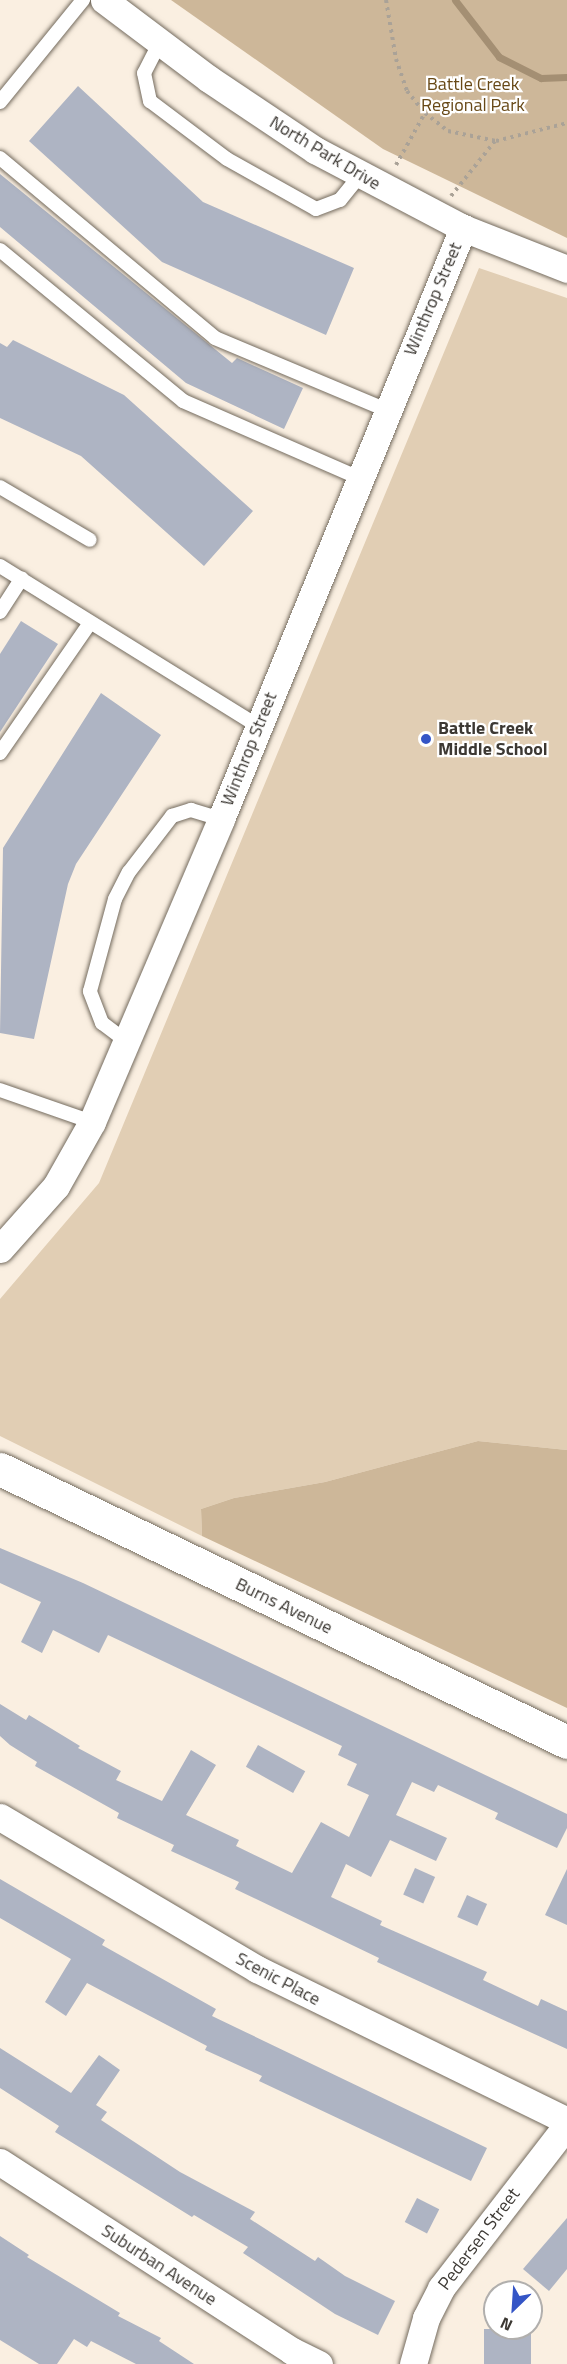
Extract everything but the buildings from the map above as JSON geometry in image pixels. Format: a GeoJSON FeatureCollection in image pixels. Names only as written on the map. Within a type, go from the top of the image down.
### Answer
{"type":"FeatureCollection","features":[{"type":"Feature","properties":{"kind":"street","name":"North Park Drive"},"geometry":{"type":"LineString","coordinates":[[104,0],[262,116],[360,175],[463,228],[567,269]]}},
{"type":"Feature","properties":{"kind":"street","name":"Winthrop Street"},"geometry":{"type":"LineString","coordinates":[[0,1249],[56,1186],[92,1122],[221,819],[386,410],[463,228]]}},
{"type":"Feature","properties":{"kind":"street","name":"Burns Avenue"},"geometry":{"type":"LineString","coordinates":[[0,1469],[567,1742]]}},
{"type":"Feature","properties":{"kind":"street","name":"Scenic Place"},"geometry":{"type":"LineString","coordinates":[[0,1817],[257,1969],[567,2123]]}},
{"type":"Feature","properties":{"kind":"street","name":"Pedersen Street"},"geometry":{"type":"LineString","coordinates":[[413,2364],[426,2318],[441,2288],[567,2123]]}},
{"type":"Feature","properties":{"kind":"street","name":"Suburban Avenue"},"geometry":{"type":"LineString","coordinates":[[0,2162],[292,2351],[319,2364]]}},
{"type":"Feature","properties":{"kind":"lane"},"geometry":{"type":"LineString","coordinates":[[0,102],[83,0]]}},
{"type":"Feature","properties":{"kind":"lane"},"geometry":{"type":"LineString","coordinates":[[160,42],[144,73],[150,101],[227,159],[316,209],[340,200],[360,175]]}},
{"type":"Feature","properties":{"kind":"lane"},"geometry":{"type":"LineString","coordinates":[[0,158],[214,338],[386,410]]}},
{"type":"Feature","properties":{"kind":"lane"},"geometry":{"type":"LineString","coordinates":[[0,250],[183,401],[359,478]]}},
{"type":"Feature","properties":{"kind":"lane"},"geometry":{"type":"LineString","coordinates":[[0,487],[90,540]]}},
{"type":"Feature","properties":{"kind":"lane"},"geometry":{"type":"LineString","coordinates":[[0,566],[258,726]]}},
{"type":"Feature","properties":{"kind":"lane"},"geometry":{"type":"LineString","coordinates":[[0,612],[22,578]]}},
{"type":"Feature","properties":{"kind":"lane"},"geometry":{"type":"LineString","coordinates":[[0,753],[90,623]]}},
{"type":"Feature","properties":{"kind":"lane"},"geometry":{"type":"LineString","coordinates":[[126,1041],[102,1023],[90,991],[116,899],[129,872],[172,816],[191,810],[221,819]]}},
{"type":"Feature","properties":{"kind":"lane"},"geometry":{"type":"LineString","coordinates":[[0,1090],[92,1122]]}},
{"type":"Feature","properties":{"kind":"path"},"geometry":{"type":"LineString","coordinates":[[386,0],[396,59],[407,91],[424,113],[448,131],[496,141],[567,123]]}},
{"type":"Feature","properties":{"kind":"path"},"geometry":{"type":"LineString","coordinates":[[385,189],[424,113]]}},
{"type":"Feature","properties":{"kind":"path"},"geometry":{"type":"LineString","coordinates":[[450,198],[496,141]]}},
{"type":"Feature","properties":{"kind":"shaded area","name":"Battle Creek Middle School"},"geometry":{"type":"Polygon","coordinates":[[[479,268],[567,298],[567,1450],[478,1441],[325,1482],[234,1498],[201,1509],[202,1536],[0,1436],[0,1299],[99,1183],[479,268]]]}},
{"type":"Feature","properties":{"kind":"green space","name":"Battle Creek Regional Park"},"geometry":{"type":"Polygon","coordinates":[[[171,0],[567,0],[567,238],[383,149],[171,0]]]}},
{"type":"Feature","properties":{"kind":"green space"},"geometry":{"type":"Polygon","coordinates":[[[478,1441],[567,1450],[567,1708],[202,1536],[201,1509],[234,1498],[325,1482],[478,1441]]]}},
{"type":"Feature","properties":{"kind":"waterway"},"geometry":{"type":"LineString","coordinates":[[455,0],[499,57],[541,78],[567,77]]}},
{"type":"Feature","properties":{"kind":"place","name":"Battle Creek Middle School"},"geometry":{"type":"Point","coordinates":[426,739]}}]}
